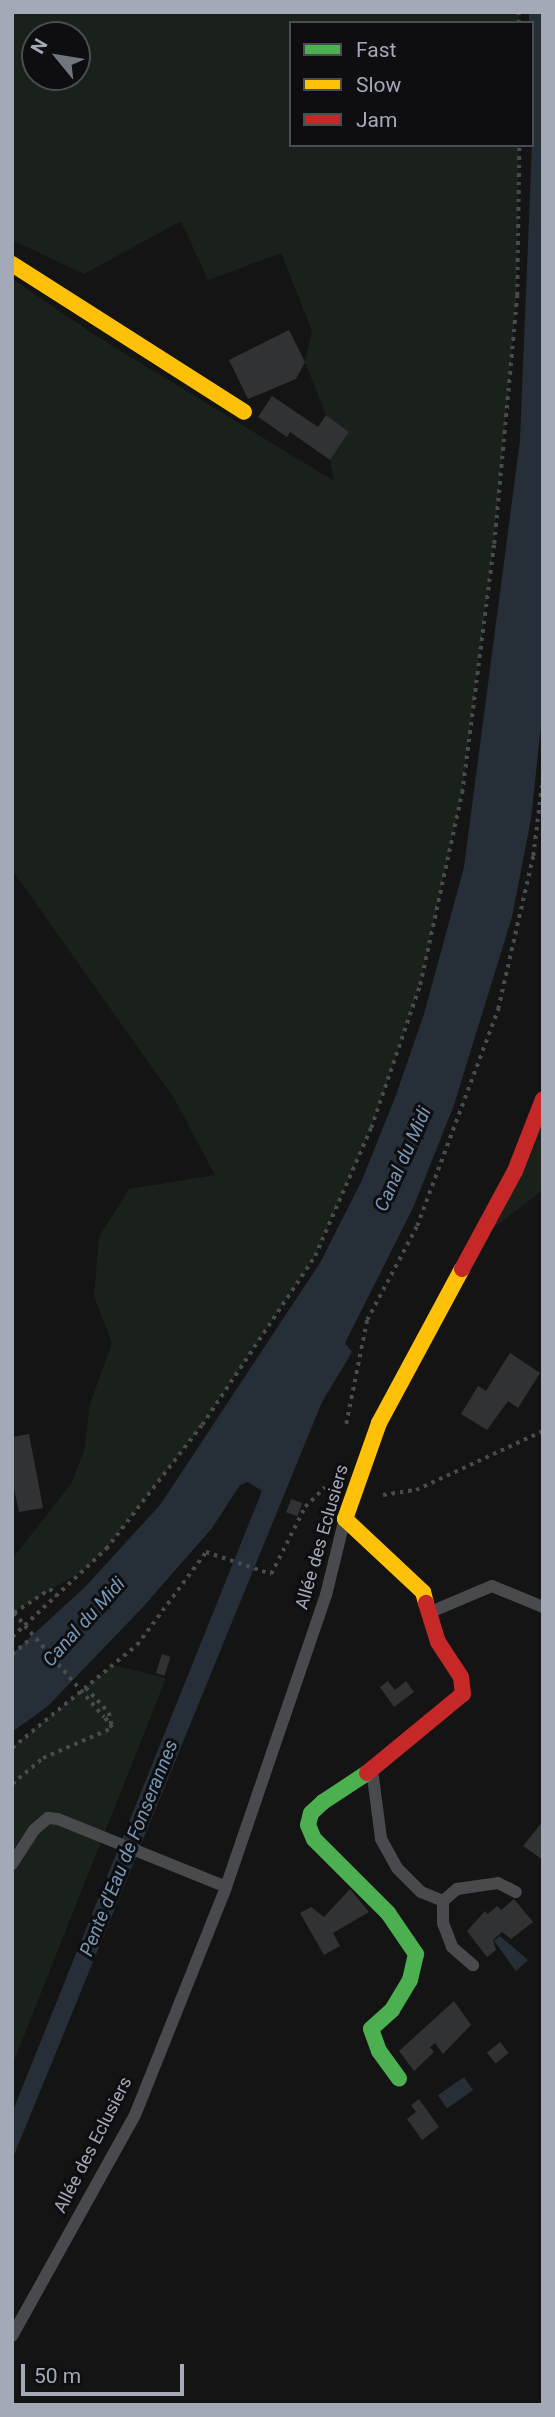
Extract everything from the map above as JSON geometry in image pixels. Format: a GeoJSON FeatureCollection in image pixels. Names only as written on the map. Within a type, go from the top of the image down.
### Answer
{"type":"FeatureCollection","features":[{"type":"Feature","properties":{"kind":"street"},"geometry":{"type":"LineString","coordinates":[[12,264],[244,412]]}},
{"type":"Feature","properties":{"kind":"street","name":"Allée des Eclusiers"},"geometry":{"type":"LineString","coordinates":[[345,1520],[349,1500],[379,1423],[515,1171],[543,1098]]}},
{"type":"Feature","properties":{"kind":"street"},"geometry":{"type":"LineString","coordinates":[[345,1520],[423,1592],[432,1611],[438,1642],[461,1677],[463,1694],[372,1770],[323,1802],[311,1813],[307,1825],[314,1839],[388,1913],[416,1954],[410,1980],[392,2010],[372,2029],[379,2052],[399,2080]]}},
{"type":"Feature","properties":{"kind":"lane","name":"Allée des Eclusiers"},"geometry":{"type":"LineString","coordinates":[[12,2336],[135,2115],[226,1887],[326,1595],[345,1520]]}},
{"type":"Feature","properties":{"kind":"lane"},"geometry":{"type":"LineString","coordinates":[[432,1611],[492,1586],[543,1606]]}},
{"type":"Feature","properties":{"kind":"lane"},"geometry":{"type":"LineString","coordinates":[[372,1770],[380,1839],[397,1868],[421,1892],[443,1901]]}},
{"type":"Feature","properties":{"kind":"lane"},"geometry":{"type":"LineString","coordinates":[[12,1864],[33,1830],[48,1818],[77,1823],[226,1887]]}},
{"type":"Feature","properties":{"kind":"lane"},"geometry":{"type":"LineString","coordinates":[[473,1965],[452,1947],[443,1923],[443,1901],[457,1889],[477,1883],[498,1883],[516,1892]]}},
{"type":"Feature","properties":{"kind":"path"},"geometry":{"type":"LineString","coordinates":[[12,1637],[106,1549],[202,1424],[315,1256],[371,1128],[420,985],[461,793],[494,544],[517,296],[519,147]]}},
{"type":"Feature","properties":{"kind":"path"},"geometry":{"type":"LineString","coordinates":[[343,1435],[367,1320],[416,1227],[498,1009],[533,856],[543,774]]}},
{"type":"Feature","properties":{"kind":"path"},"geometry":{"type":"LineString","coordinates":[[349,1500],[416,1490],[543,1432]]}},
{"type":"Feature","properties":{"kind":"path"},"geometry":{"type":"LineString","coordinates":[[12,1748],[136,1645],[206,1552],[231,1558],[271,1574],[305,1507],[333,1479]]}},
{"type":"Feature","properties":{"kind":"path"},"geometry":{"type":"LineString","coordinates":[[57,1596],[50,1589],[14,1614],[112,1728]]}},
{"type":"Feature","properties":{"kind":"path"},"geometry":{"type":"LineString","coordinates":[[12,1654],[29,1640]]}},
{"type":"Feature","properties":{"kind":"path"},"geometry":{"type":"LineString","coordinates":[[86,1688],[109,1713],[112,1728]]}},
{"type":"Feature","properties":{"kind":"path"},"geometry":{"type":"LineString","coordinates":[[12,1784],[43,1759],[112,1728]]}},
{"type":"Feature","properties":{"kind":"shaded area"},"geometry":{"type":"Polygon","coordinates":[[[12,12],[519,12],[519,21],[289,21],[289,147],[519,147],[517,296],[494,544],[462,793],[420,985],[371,1128],[315,1256],[202,1425],[106,1549],[85,1569],[12,1613],[12,1559],[71,1484],[84,1451],[90,1404],[112,1343],[94,1296],[99,1237],[129,1189],[215,1175],[174,1098],[12,870],[12,279],[98,337],[334,481],[330,460],[349,432],[326,415],[305,362],[312,331],[281,253],[208,280],[181,221],[84,274],[12,240],[12,12]]]}},
{"type":"Feature","properties":{"kind":"shaded area"},"geometry":{"type":"Polygon","coordinates":[[[543,1099],[543,1190],[488,1232],[543,1099]]]}},
{"type":"Feature","properties":{"kind":"shaded area"},"geometry":{"type":"Polygon","coordinates":[[[113,1665],[166,1678],[12,2066],[12,1747],[113,1665]]]}},
{"type":"Feature","properties":{"kind":"water"},"geometry":{"type":"Polygon","coordinates":[[[529,12],[543,12],[543,707],[531,819],[512,917],[454,1105],[413,1208],[345,1343],[352,1352],[322,1402],[12,2160],[12,2113],[262,1491],[248,1482],[240,1485],[212,1528],[143,1607],[48,1706],[12,1732],[12,1654],[86,1586],[160,1505],[320,1263],[362,1180],[396,1095],[424,1014],[464,867],[520,440],[534,147],[534,21],[529,21],[529,12]]]}},
{"type":"Feature","properties":{"kind":"water"},"geometry":{"type":"Polygon","coordinates":[[[500,1936],[528,1960],[516,1971],[494,1941],[500,1936]]]}},
{"type":"Feature","properties":{"kind":"water"},"geometry":{"type":"Polygon","coordinates":[[[464,2077],[473,2090],[447,2108],[438,2095],[464,2077]]]}},
{"type":"Feature","properties":{"kind":"building"},"geometry":{"type":"Polygon","coordinates":[[[289,330],[305,362],[296,379],[248,399],[229,360],[289,330]]]}},
{"type":"Feature","properties":{"kind":"building"},"geometry":{"type":"Polygon","coordinates":[[[272,396],[318,427],[326,415],[349,432],[330,460],[290,432],[287,437],[258,417],[272,396]]]}},
{"type":"Feature","properties":{"kind":"building"},"geometry":{"type":"Polygon","coordinates":[[[510,1353],[540,1373],[518,1408],[508,1401],[487,1430],[461,1414],[478,1386],[486,1391],[510,1353]]]}},
{"type":"Feature","properties":{"kind":"building"},"geometry":{"type":"Polygon","coordinates":[[[29,1434],[43,1508],[19,1512],[12,1480],[12,1437],[29,1434]]]}},
{"type":"Feature","properties":{"kind":"building"},"geometry":{"type":"Polygon","coordinates":[[[291,1499],[302,1503],[297,1516],[286,1512],[291,1499]]]}},
{"type":"Feature","properties":{"kind":"building"},"geometry":{"type":"Polygon","coordinates":[[[162,1654],[171,1657],[164,1676],[156,1673],[162,1654]]]}},
{"type":"Feature","properties":{"kind":"building"},"geometry":{"type":"Polygon","coordinates":[[[388,1681],[395,1690],[406,1681],[414,1692],[394,1707],[380,1687],[388,1681]]]}},
{"type":"Feature","properties":{"kind":"building"},"geometry":{"type":"Polygon","coordinates":[[[543,1821],[543,1860],[523,1846],[543,1821]]]}},
{"type":"Feature","properties":{"kind":"building"},"geometry":{"type":"Polygon","coordinates":[[[350,1889],[369,1912],[333,1933],[340,1946],[324,1955],[300,1913],[311,1907],[324,1917],[350,1889]]]}},
{"type":"Feature","properties":{"kind":"building"},"geometry":{"type":"Polygon","coordinates":[[[514,1899],[533,1922],[511,1939],[502,1932],[493,1940],[496,1950],[487,1957],[467,1931],[485,1911],[488,1914],[497,1906],[501,1910],[514,1899]]]}},
{"type":"Feature","properties":{"kind":"building"},"geometry":{"type":"Polygon","coordinates":[[[454,2001],[471,2025],[443,2054],[435,2043],[430,2047],[434,2052],[414,2071],[399,2051],[454,2001]]]}},
{"type":"Feature","properties":{"kind":"building"},"geometry":{"type":"Polygon","coordinates":[[[500,2042],[509,2053],[496,2064],[487,2053],[500,2042]]]}},
{"type":"Feature","properties":{"kind":"building"},"geometry":{"type":"Polygon","coordinates":[[[419,2099],[439,2127],[422,2140],[407,2119],[416,2112],[411,2105],[419,2099]]]}},
{"type":"Feature","properties":{"kind":"traffic: fast"},"geometry":{"type":"LineString","coordinates":[[367,1773],[323,1802],[311,1813],[308,1825],[314,1839],[388,1913],[416,1954],[410,1980],[392,2010],[371,2029],[379,2051],[399,2079]]}},
{"type":"Feature","properties":{"kind":"traffic: slow"},"geometry":{"type":"LineString","coordinates":[[12,264],[244,412]]}},
{"type":"Feature","properties":{"kind":"traffic: slow"},"geometry":{"type":"LineString","coordinates":[[426,1603],[423,1592],[345,1519],[379,1423],[462,1269]]}},
{"type":"Feature","properties":{"kind":"traffic: jam"},"geometry":{"type":"LineString","coordinates":[[462,1269],[515,1171],[543,1099]]}},
{"type":"Feature","properties":{"kind":"traffic: jam"},"geometry":{"type":"LineString","coordinates":[[367,1773],[463,1694],[461,1677],[438,1642],[426,1603]]}},
{"type":"Feature","properties":{"kind":"water label","name":"Canal du Midi"},"geometry":{"type":"Point","coordinates":[403,1159]}},
{"type":"Feature","properties":{"kind":"water label","name":"Canal du Midi"},"geometry":{"type":"Point","coordinates":[84,1622]}},
{"type":"Feature","properties":{"kind":"water label","name":"Pente d'Eau de Fonserannes"},"geometry":{"type":"Point","coordinates":[129,1848]}}]}
